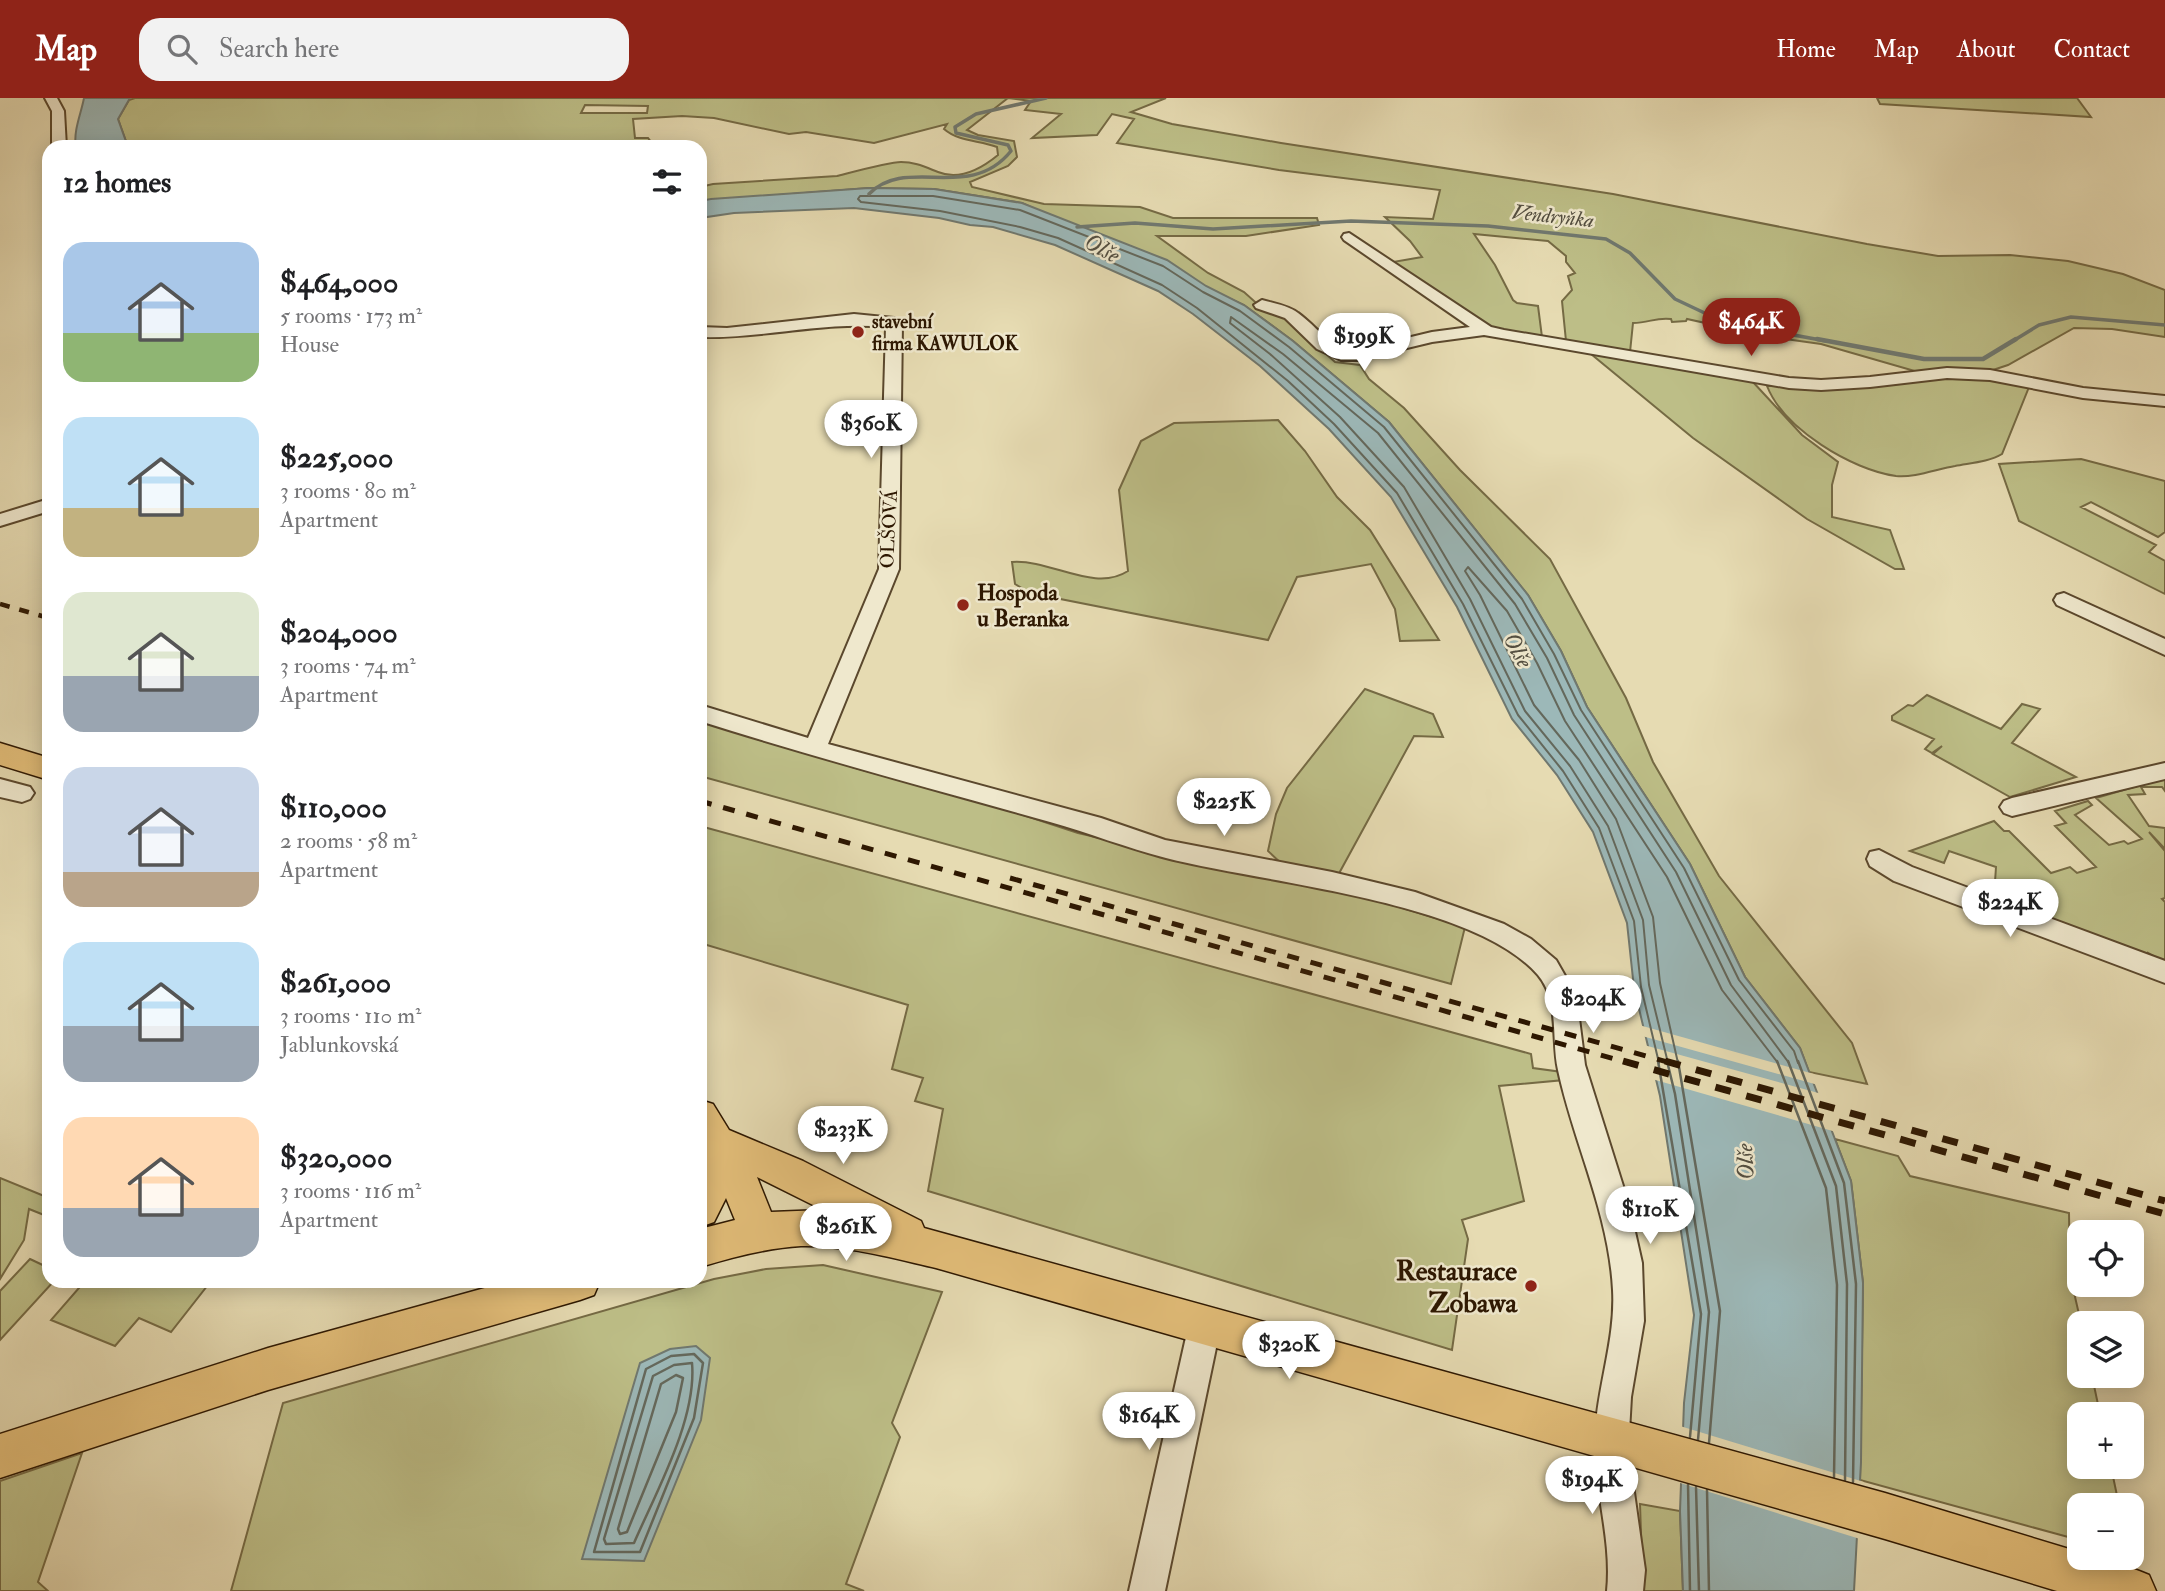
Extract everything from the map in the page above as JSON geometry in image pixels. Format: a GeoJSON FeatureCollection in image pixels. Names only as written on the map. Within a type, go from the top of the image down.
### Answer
{"type":"FeatureCollection","features":[{"type":"Feature","properties":{"kind":"main road"},"geometry":{"type":"LineString","coordinates":[[0,754],[42,767]]}},
{"type":"Feature","properties":{"kind":"main road"},"geometry":{"type":"LineString","coordinates":[[707,1197],[710,1130]]}},
{"type":"Feature","properties":{"kind":"main road"},"geometry":{"type":"LineString","coordinates":[[710,1130],[737,1173],[759,1232]]}},
{"type":"Feature","properties":{"kind":"main road"},"geometry":{"type":"LineString","coordinates":[[710,1130],[936,1249]]}},
{"type":"Feature","properties":{"kind":"main road"},"geometry":{"type":"LineString","coordinates":[[707,1246],[759,1232],[817,1228],[888,1238],[936,1249],[1885,1516],[2133,1591]]}},
{"type":"Feature","properties":{"kind":"main road"},"geometry":{"type":"LineString","coordinates":[[0,1456],[268,1369],[555,1288]]}},
{"type":"Feature","properties":{"kind":"street"},"geometry":{"type":"LineString","coordinates":[[51,98],[58,111],[59,140]]}},
{"type":"Feature","properties":{"kind":"street"},"geometry":{"type":"LineString","coordinates":[[1349,237],[1485,330]]}},
{"type":"Feature","properties":{"kind":"street"},"geometry":{"type":"LineString","coordinates":[[1262,305],[1291,315],[1323,345],[1341,355],[1357,355],[1432,337],[1485,330],[1789,383],[1858,383],[1947,373],[1990,375],[2083,393],[2165,401]]}},
{"type":"Feature","properties":{"kind":"street","name":"OLŠOVÁ"},"geometry":{"type":"LineString","coordinates":[[707,332],[853,319],[894,323],[889,569],[815,748]]}},
{"type":"Feature","properties":{"kind":"street"},"geometry":{"type":"LineString","coordinates":[[0,520],[42,507]]}},
{"type":"Feature","properties":{"kind":"street"},"geometry":{"type":"LineString","coordinates":[[2064,600],[2165,648]]}},
{"type":"Feature","properties":{"kind":"street"},"geometry":{"type":"LineString","coordinates":[[707,715],[1104,828],[1160,848],[1259,870],[1357,887],[1433,907],[1495,931],[1528,951],[1556,979],[1568,1009],[1571,1064],[1610,1191],[1626,1256],[1630,1296],[1613,1412],[1612,1441],[1627,1570],[1625,1591]]}},
{"type":"Feature","properties":{"kind":"street"},"geometry":{"type":"LineString","coordinates":[[2012,807],[2165,771]]}},
{"type":"Feature","properties":{"kind":"street"},"geometry":{"type":"LineString","coordinates":[[1879,859],[1903,874],[2165,972]]}},
{"type":"Feature","properties":{"kind":"street"},"geometry":{"type":"LineString","coordinates":[[1147,1591],[1205,1324]]}},
{"type":"Feature","properties":{"kind":"green space"},"geometry":{"type":"Polygon","coordinates":[[[135,98],[1008,98],[967,130],[978,135],[1014,141],[1017,157],[1008,166],[970,182],[972,187],[1044,204],[1140,207],[1173,218],[1317,218],[1319,225],[1246,236],[1157,236],[1208,273],[1244,292],[1264,310],[1287,319],[1335,362],[1360,365],[1369,379],[1404,408],[1460,470],[1550,559],[1626,698],[1653,762],[1719,876],[1852,1043],[1867,1084],[1809,1072],[1800,1048],[1745,977],[1690,864],[1587,707],[1561,651],[1528,595],[1389,422],[1293,341],[1244,305],[1022,203],[934,189],[869,188],[707,200],[707,185],[713,184],[837,176],[895,162],[915,164],[946,174],[962,174],[985,165],[998,155],[997,147],[956,136],[944,129],[947,124],[874,143],[806,132],[789,134],[714,118],[682,116],[633,119],[635,138],[650,140],[126,140],[118,119],[129,100],[135,98]],[[585,105],[581,113],[647,113],[648,106],[585,105]]]}},
{"type":"Feature","properties":{"kind":"green space"},"geometry":{"type":"Polygon","coordinates":[[[1008,98],[1166,98],[1131,112],[1172,124],[1613,194],[1938,256],[2010,255],[2068,261],[2123,274],[2165,290],[2165,337],[2112,329],[2074,328],[2008,365],[1987,372],[1918,372],[1821,344],[1764,336],[1687,319],[1672,322],[1671,319],[1666,319],[1633,323],[1630,352],[1566,341],[1562,301],[1572,290],[1568,276],[1575,273],[1566,262],[1566,256],[1548,241],[1474,234],[1495,265],[1513,300],[1538,306],[1542,337],[1493,329],[1393,262],[1422,257],[1385,217],[1433,219],[1440,190],[1279,170],[1117,143],[1134,119],[1112,114],[1097,135],[1032,138],[1061,114],[1025,110],[1031,101],[1008,98]]]}},
{"type":"Feature","properties":{"kind":"green space"},"geometry":{"type":"Polygon","coordinates":[[[1877,98],[2077,98],[2091,117],[1880,104],[1877,98]]]}},
{"type":"Feature","properties":{"kind":"green space"},"geometry":{"type":"Polygon","coordinates":[[[1591,354],[1719,373],[1752,381],[1802,435],[1838,462],[1832,485],[1832,517],[1890,530],[1904,569],[1895,569],[1807,519],[1693,438],[1591,354]]]}},
{"type":"Feature","properties":{"kind":"green space"},"geometry":{"type":"Polygon","coordinates":[[[1973,376],[2029,387],[2002,454],[1985,461],[1903,476],[1860,465],[1821,445],[1788,417],[1767,386],[1973,376]]]}},
{"type":"Feature","properties":{"kind":"green space"},"geometry":{"type":"Polygon","coordinates":[[[1278,420],[1305,451],[1337,497],[1370,530],[1439,640],[1400,641],[1395,609],[1371,564],[1297,577],[1268,640],[1030,593],[1015,584],[1012,562],[1042,565],[1087,577],[1115,577],[1128,571],[1119,490],[1141,441],[1174,423],[1278,420]]]}},
{"type":"Feature","properties":{"kind":"green space"},"geometry":{"type":"Polygon","coordinates":[[[2081,459],[2165,481],[2165,532],[2158,537],[2091,502],[2081,507],[2156,545],[2149,552],[2165,561],[2165,594],[2019,521],[1999,464],[2081,459]]]}},
{"type":"Feature","properties":{"kind":"green space"},"geometry":{"type":"Polygon","coordinates":[[[1365,689],[1433,714],[1443,737],[1414,736],[1337,877],[1284,866],[1268,851],[1276,814],[1287,788],[1365,689]]]}},
{"type":"Feature","properties":{"kind":"green space"},"geometry":{"type":"Polygon","coordinates":[[[1927,695],[2001,729],[2022,704],[2040,709],[2012,743],[2076,777],[2010,797],[1933,754],[1942,746],[1932,753],[1925,749],[1934,739],[1892,720],[1892,716],[1908,705],[1913,706],[1927,695]]]}},
{"type":"Feature","properties":{"kind":"green space"},"geometry":{"type":"Polygon","coordinates":[[[707,721],[763,741],[800,748],[852,767],[1005,809],[1078,833],[1244,871],[1340,889],[1465,927],[1451,984],[707,778],[707,721]]]}},
{"type":"Feature","properties":{"kind":"green space"},"geometry":{"type":"Polygon","coordinates":[[[2165,778],[2165,791],[2162,787],[2141,787],[2145,794],[2128,795],[2149,826],[2165,828],[2165,849],[2149,832],[2165,851],[2165,898],[2162,899],[2165,902],[2165,963],[2148,953],[2147,961],[1970,895],[1971,888],[1986,893],[1991,881],[1995,882],[1996,867],[1949,851],[1944,863],[1910,851],[1994,821],[2004,831],[2009,831],[2051,873],[2070,867],[2077,873],[2096,867],[2055,826],[2066,823],[2055,811],[2088,801],[2092,805],[2075,815],[2109,845],[2124,841],[2128,844],[2142,839],[2096,798],[2165,778]]]}},
{"type":"Feature","properties":{"kind":"green space"},"geometry":{"type":"Polygon","coordinates":[[[707,828],[1531,1054],[1533,1068],[1562,1072],[1564,1080],[1499,1086],[1524,1201],[1462,1220],[1468,1239],[1452,1350],[928,1191],[943,1109],[915,1101],[923,1078],[892,1069],[908,1005],[707,945],[707,828]]]}},
{"type":"Feature","properties":{"kind":"green space"},"geometry":{"type":"Polygon","coordinates":[[[1835,1139],[1898,1156],[1910,1176],[2069,1213],[2067,1297],[2075,1297],[2078,1311],[2067,1311],[2067,1388],[2095,1388],[2097,1402],[2067,1402],[2067,1479],[2114,1479],[2116,1493],[2067,1493],[2067,1537],[1860,1480],[1863,1283],[1851,1181],[1835,1139]]]}},
{"type":"Feature","properties":{"kind":"green space"},"geometry":{"type":"Polygon","coordinates":[[[0,1178],[42,1195],[42,1214],[29,1209],[24,1240],[0,1279],[0,1178]]]}},
{"type":"Feature","properties":{"kind":"green space"},"geometry":{"type":"Polygon","coordinates":[[[30,1259],[42,1265],[42,1288],[48,1288],[0,1340],[0,1291],[30,1259]]]}},
{"type":"Feature","properties":{"kind":"green space"},"geometry":{"type":"Polygon","coordinates":[[[823,1265],[942,1292],[892,1423],[900,1437],[846,1584],[864,1591],[231,1591],[283,1403],[683,1288],[707,1288],[707,1281],[714,1279],[766,1269],[823,1265]]]}},
{"type":"Feature","properties":{"kind":"green space"},"geometry":{"type":"Polygon","coordinates":[[[79,1288],[206,1288],[171,1332],[139,1318],[115,1346],[51,1320],[79,1288]]]}},
{"type":"Feature","properties":{"kind":"green space"},"geometry":{"type":"Polygon","coordinates":[[[82,1453],[38,1582],[48,1591],[0,1591],[0,1481],[82,1453]]]}},
{"type":"Feature","properties":{"kind":"green space"},"geometry":{"type":"Polygon","coordinates":[[[1640,1504],[1680,1511],[1683,1591],[1643,1591],[1640,1504]]]}},
{"type":"Feature","properties":{"kind":"water"},"geometry":{"type":"Polygon","coordinates":[[[84,98],[130,98],[118,119],[126,140],[75,140],[84,98]]]}},
{"type":"Feature","properties":{"kind":"water","name":"Olše"},"geometry":{"type":"Polygon","coordinates":[[[869,188],[934,189],[1022,203],[1167,260],[1206,286],[1244,305],[1293,341],[1389,422],[1528,595],[1561,651],[1587,707],[1690,864],[1745,977],[1800,1048],[1851,1181],[1863,1283],[1861,1462],[1854,1591],[1683,1591],[1680,1511],[1684,1403],[1694,1315],[1660,1096],[1634,988],[1627,923],[1593,832],[1557,775],[1512,719],[1457,607],[1391,497],[1329,429],[1260,366],[1193,314],[1158,291],[1055,245],[993,227],[854,208],[734,213],[707,217],[707,200],[869,188]]]}},
{"type":"Feature","properties":{"kind":"water"},"geometry":{"type":"Polygon","coordinates":[[[696,1346],[710,1358],[701,1420],[644,1561],[582,1559],[640,1363],[670,1349],[696,1346]]]}},
{"type":"Feature","properties":{"kind":"pier"},"geometry":{"type":"Polygon","coordinates":[[[1639,1025],[1814,1074],[1818,1085],[1642,1036],[1639,1025]]]}},
{"type":"Feature","properties":{"kind":"pier"},"geometry":{"type":"Polygon","coordinates":[[[1644,1045],[1822,1094],[1836,1132],[1652,1079],[1644,1045]]]}},
{"type":"Feature","properties":{"kind":"pier"},"geometry":{"type":"Polygon","coordinates":[[[1680,1426],[1864,1482],[1860,1539],[1677,1482],[1680,1426]]]}},
{"type":"Feature","properties":{"kind":"waterway"},"geometry":{"type":"LineString","coordinates":[[869,194],[884,183],[901,178],[958,177],[976,174],[994,166],[1011,151],[1008,145],[956,133],[955,127],[976,114],[1046,98]]}},
{"type":"Feature","properties":{"kind":"waterway","name":"Vendryňka"},"geometry":{"type":"LineString","coordinates":[[1077,227],[1135,223],[1213,229],[1351,221],[1488,226],[1606,239],[1630,253],[1675,299],[1711,316],[1826,341]]}},
{"type":"Feature","properties":{"kind":"waterway","name":"Vendryňka"},"geometry":{"type":"LineString","coordinates":[[2013,341],[2039,325],[2071,317],[2165,325]]}},
{"type":"Feature","properties":{"kind":"waterway","name":"Vendryňka"},"geometry":{"type":"LineString","coordinates":[[1817,339],[1924,359],[1983,359],[2016,339]]}},
{"type":"Feature","properties":{"kind":"railway"},"geometry":{"type":"LineString","coordinates":[[0,604],[42,616]]}},
{"type":"Feature","properties":{"kind":"railway"},"geometry":{"type":"LineString","coordinates":[[707,803],[1629,1063]]}},
{"type":"Feature","properties":{"kind":"railway"},"geometry":{"type":"LineString","coordinates":[[1010,878],[1671,1063]]}},
{"type":"Feature","properties":{"kind":"railway"},"geometry":{"type":"LineString","coordinates":[[1623,1061],[2165,1214]]}},
{"type":"Feature","properties":{"kind":"railway"},"geometry":{"type":"LineString","coordinates":[[1665,1061],[2165,1201]]}},
{"type":"Feature","properties":{"kind":"place","name":"stavební firma KAWULOK"},"geometry":{"type":"Point","coordinates":[858,332]}},
{"type":"Feature","properties":{"kind":"place","name":"Hospoda u Beranka"},"geometry":{"type":"Point","coordinates":[963,605]}},
{"type":"Feature","properties":{"kind":"place","name":"Restaurace Zobawa"},"geometry":{"type":"Point","coordinates":[1531,1286]}}]}
